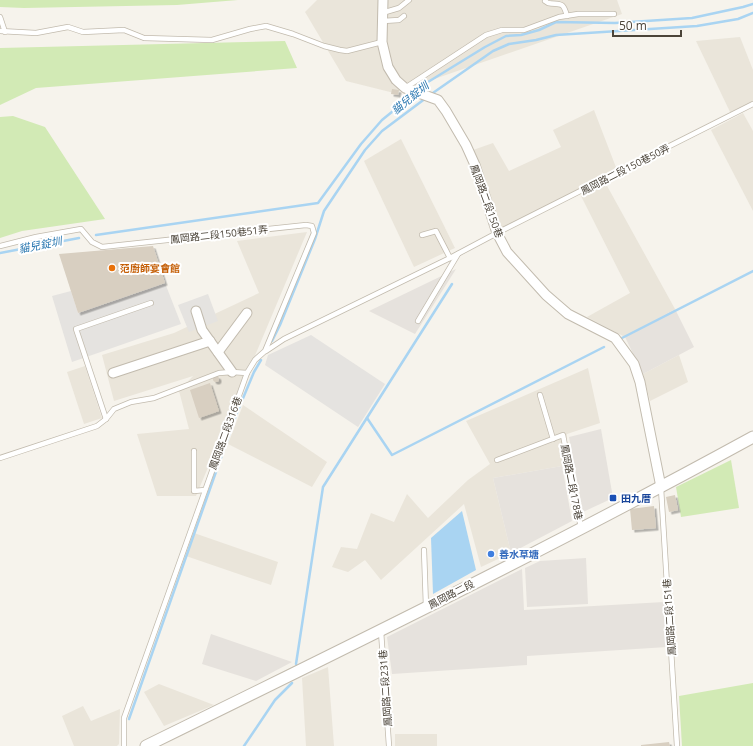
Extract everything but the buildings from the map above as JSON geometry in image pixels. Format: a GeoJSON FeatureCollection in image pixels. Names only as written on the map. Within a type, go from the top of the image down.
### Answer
{"type":"FeatureCollection","features":[{"type":"Feature","properties":{"kind":"street"},"geometry":{"type":"LineString","coordinates":[[383,0],[382,42],[388,67],[396,80],[410,89]]}},
{"type":"Feature","properties":{"kind":"street","name":"鳳岡路二段150巷"},"geometry":{"type":"LineString","coordinates":[[410,89],[438,100],[446,111],[466,145],[475,164],[497,233],[507,252],[546,295],[568,314],[615,338],[634,364],[640,382],[661,487]]}},
{"type":"Feature","properties":{"kind":"street"},"geometry":{"type":"LineString","coordinates":[[196,311],[202,330],[232,372]]}},
{"type":"Feature","properties":{"kind":"street"},"geometry":{"type":"LineString","coordinates":[[218,352],[247,313]]}},
{"type":"Feature","properties":{"kind":"street"},"geometry":{"type":"LineString","coordinates":[[113,373],[210,341]]}},
{"type":"Feature","properties":{"kind":"street","name":"鳳岡路二段"},"geometry":{"type":"LineString","coordinates":[[146,746],[381,631],[661,487],[753,436]]}},
{"type":"Feature","properties":{"kind":"lane"},"geometry":{"type":"LineString","coordinates":[[383,17],[399,8],[409,0]]}},
{"type":"Feature","properties":{"kind":"lane"},"geometry":{"type":"LineString","coordinates":[[545,1],[548,3],[560,3],[564,6],[567,16]]}},
{"type":"Feature","properties":{"kind":"lane"},"geometry":{"type":"LineString","coordinates":[[410,89],[486,35],[502,30],[524,30],[559,17],[578,14],[614,14]]}},
{"type":"Feature","properties":{"kind":"lane"},"geometry":{"type":"LineString","coordinates":[[383,17],[399,20],[404,16]]}},
{"type":"Feature","properties":{"kind":"lane"},"geometry":{"type":"LineString","coordinates":[[0,17],[2,31],[36,33],[68,27],[83,32],[124,30],[144,38],[212,40],[259,26],[266,26],[293,34],[324,46],[347,51],[382,42]]}},
{"type":"Feature","properties":{"kind":"lane","name":"鳳岡路二段150巷50弄"},"geometry":{"type":"LineString","coordinates":[[497,233],[753,104]]}},
{"type":"Feature","properties":{"kind":"lane","name":"鳳岡路二段150巷51弄"},"geometry":{"type":"LineString","coordinates":[[0,246],[36,237],[82,229],[92,242],[102,247],[306,225],[312,226],[314,233],[266,351]]}},
{"type":"Feature","properties":{"kind":"lane"},"geometry":{"type":"LineString","coordinates":[[422,235],[436,231],[450,258]]}},
{"type":"Feature","properties":{"kind":"lane","name":"鳳岡路二段150巷51弄"},"geometry":{"type":"LineString","coordinates":[[247,373],[255,360],[284,339],[450,258],[497,233]]}},
{"type":"Feature","properties":{"kind":"lane"},"geometry":{"type":"LineString","coordinates":[[418,321],[459,253]]}},
{"type":"Feature","properties":{"kind":"lane"},"geometry":{"type":"LineString","coordinates":[[106,419],[76,329],[151,303]]}},
{"type":"Feature","properties":{"kind":"lane"},"geometry":{"type":"LineString","coordinates":[[0,458],[97,426],[106,419],[114,409],[131,402],[154,398],[219,373],[247,373]]}},
{"type":"Feature","properties":{"kind":"lane","name":"鳳岡路二段316巷"},"geometry":{"type":"LineString","coordinates":[[124,746],[124,718],[247,373]]}},
{"type":"Feature","properties":{"kind":"lane"},"geometry":{"type":"LineString","coordinates":[[540,395],[553,439]]}},
{"type":"Feature","properties":{"kind":"lane","name":"鳳岡路二段178巷"},"geometry":{"type":"LineString","coordinates":[[497,460],[563,435],[581,528]]}},
{"type":"Feature","properties":{"kind":"lane"},"geometry":{"type":"LineString","coordinates":[[194,451],[194,491],[205,490]]}},
{"type":"Feature","properties":{"kind":"lane","name":"鳳岡路二段151巷"},"geometry":{"type":"LineString","coordinates":[[661,487],[677,746]]}},
{"type":"Feature","properties":{"kind":"lane"},"geometry":{"type":"LineString","coordinates":[[424,550],[426,607]]}},
{"type":"Feature","properties":{"kind":"lane","name":"鳳岡路二段231巷"},"geometry":{"type":"LineString","coordinates":[[381,631],[389,746]]}},
{"type":"Feature","properties":{"kind":"shaded area"},"geometry":{"type":"Polygon","coordinates":[[[317,0],[617,0],[622,14],[394,93],[346,81],[305,12],[317,0]]]}},
{"type":"Feature","properties":{"kind":"shaded area"},"geometry":{"type":"Polygon","coordinates":[[[740,37],[753,70],[753,102],[731,114],[696,41],[740,37]]]}},
{"type":"Feature","properties":{"kind":"shaded area"},"geometry":{"type":"Polygon","coordinates":[[[594,110],[617,170],[499,230],[473,150],[493,143],[509,171],[561,147],[553,130],[594,110]]]}},
{"type":"Feature","properties":{"kind":"shaded area"},"geometry":{"type":"Polygon","coordinates":[[[743,113],[753,131],[753,211],[711,130],[743,113]]]}},
{"type":"Feature","properties":{"kind":"shaded area"},"geometry":{"type":"Polygon","coordinates":[[[401,139],[455,248],[414,267],[364,161],[401,139]]]}},
{"type":"Feature","properties":{"kind":"shaded area"},"geometry":{"type":"Polygon","coordinates":[[[606,184],[675,309],[625,337],[587,317],[630,293],[581,196],[606,184]]]}},
{"type":"Feature","properties":{"kind":"shaded area"},"geometry":{"type":"Polygon","coordinates":[[[307,232],[196,496],[157,496],[137,434],[189,429],[179,391],[193,376],[114,401],[102,355],[174,333],[259,293],[237,241],[307,232]]]}},
{"type":"Feature","properties":{"kind":"shaded area"},"geometry":{"type":"Polygon","coordinates":[[[456,269],[415,334],[369,311],[456,269]]]}},
{"type":"Feature","properties":{"kind":"shaded area"},"geometry":{"type":"Polygon","coordinates":[[[165,283],[181,324],[72,362],[52,296],[71,291],[78,313],[165,283]]]}},
{"type":"Feature","properties":{"kind":"shaded area"},"geometry":{"type":"Polygon","coordinates":[[[208,294],[218,321],[189,332],[178,305],[208,294]]]}},
{"type":"Feature","properties":{"kind":"shaded area"},"geometry":{"type":"Polygon","coordinates":[[[675,309],[694,347],[643,374],[625,337],[675,309]]]}},
{"type":"Feature","properties":{"kind":"shaded area"},"geometry":{"type":"Polygon","coordinates":[[[311,335],[385,384],[358,427],[265,365],[268,355],[311,335]]]}},
{"type":"Feature","properties":{"kind":"shaded area"},"geometry":{"type":"Polygon","coordinates":[[[679,355],[688,382],[650,401],[643,374],[679,355]]]}},
{"type":"Feature","properties":{"kind":"shaded area"},"geometry":{"type":"Polygon","coordinates":[[[85,366],[102,418],[84,424],[67,372],[85,366]]]}},
{"type":"Feature","properties":{"kind":"shaded area"},"geometry":{"type":"Polygon","coordinates":[[[588,368],[600,423],[567,434],[562,466],[493,478],[511,553],[481,567],[464,504],[381,580],[365,560],[348,572],[332,567],[341,547],[357,549],[371,513],[394,522],[407,494],[428,518],[468,480],[490,464],[466,421],[588,368]]]}},
{"type":"Feature","properties":{"kind":"shaded area"},"geometry":{"type":"Polygon","coordinates":[[[243,405],[327,462],[312,487],[228,444],[243,405]]]}},
{"type":"Feature","properties":{"kind":"shaded area"},"geometry":{"type":"Polygon","coordinates":[[[601,429],[613,498],[583,512],[569,437],[601,429]]]}},
{"type":"Feature","properties":{"kind":"shaded area"},"geometry":{"type":"Polygon","coordinates":[[[562,466],[572,521],[511,553],[493,478],[562,466]]]}},
{"type":"Feature","properties":{"kind":"shaded area"},"geometry":{"type":"Polygon","coordinates":[[[194,533],[278,562],[271,585],[186,556],[194,533]]]}},
{"type":"Feature","properties":{"kind":"shaded area"},"geometry":{"type":"Polygon","coordinates":[[[586,558],[588,604],[527,607],[525,568],[540,561],[586,558]]]}},
{"type":"Feature","properties":{"kind":"shaded area"},"geometry":{"type":"Polygon","coordinates":[[[522,569],[524,610],[664,602],[667,647],[527,656],[527,665],[392,674],[387,637],[522,569]]]}},
{"type":"Feature","properties":{"kind":"shaded area"},"geometry":{"type":"Polygon","coordinates":[[[211,634],[292,662],[256,681],[202,664],[211,634]]]}},
{"type":"Feature","properties":{"kind":"shaded area"},"geometry":{"type":"Polygon","coordinates":[[[328,667],[334,746],[306,746],[302,678],[328,667]]]}},
{"type":"Feature","properties":{"kind":"shaded area"},"geometry":{"type":"Polygon","coordinates":[[[159,684],[214,705],[164,726],[144,692],[159,684]]]}},
{"type":"Feature","properties":{"kind":"shaded area"},"geometry":{"type":"Polygon","coordinates":[[[83,706],[91,721],[120,709],[119,744],[117,746],[74,746],[62,716],[83,706]]]}},
{"type":"Feature","properties":{"kind":"shaded area"},"geometry":{"type":"Polygon","coordinates":[[[395,734],[437,734],[437,746],[395,746],[395,734]]]}},
{"type":"Feature","properties":{"kind":"green space"},"geometry":{"type":"Polygon","coordinates":[[[0,0],[238,0],[177,5],[24,8],[0,7],[0,0]]]}},
{"type":"Feature","properties":{"kind":"green space"},"geometry":{"type":"Polygon","coordinates":[[[285,41],[297,68],[36,88],[0,105],[0,48],[285,41]]]}},
{"type":"Feature","properties":{"kind":"green space"},"geometry":{"type":"Polygon","coordinates":[[[13,116],[45,127],[105,219],[22,231],[0,238],[0,117],[13,116]]]}},
{"type":"Feature","properties":{"kind":"green space"},"geometry":{"type":"Polygon","coordinates":[[[731,460],[739,508],[681,517],[676,487],[731,460]]]}},
{"type":"Feature","properties":{"kind":"green space"},"geometry":{"type":"Polygon","coordinates":[[[753,683],[753,746],[682,746],[679,696],[753,683]]]}},
{"type":"Feature","properties":{"kind":"water"},"geometry":{"type":"Polygon","coordinates":[[[462,511],[476,570],[433,594],[431,538],[462,511]]]}},
{"type":"Feature","properties":{"kind":"waterway","name":"貓兒錠圳"},"geometry":{"type":"LineString","coordinates":[[418,91],[428,82],[506,36],[521,35],[539,30],[556,22],[615,23],[692,18],[753,4]]}},
{"type":"Feature","properties":{"kind":"waterway"},"geometry":{"type":"LineString","coordinates":[[430,95],[493,51],[509,44],[556,35],[697,26],[738,19],[753,13]]}},
{"type":"Feature","properties":{"kind":"waterway","name":"貓兒錠圳"},"geometry":{"type":"LineString","coordinates":[[96,235],[318,203],[361,144],[382,120],[414,94]]}},
{"type":"Feature","properties":{"kind":"waterway"},"geometry":{"type":"LineString","coordinates":[[272,341],[315,239],[324,211],[365,150],[382,131],[426,98]]}},
{"type":"Feature","properties":{"kind":"waterway","name":"貓兒錠圳"},"geometry":{"type":"LineString","coordinates":[[0,253],[79,238]]}},
{"type":"Feature","properties":{"kind":"waterway"},"geometry":{"type":"LineString","coordinates":[[620,339],[753,271]]}},
{"type":"Feature","properties":{"kind":"waterway"},"geometry":{"type":"LineString","coordinates":[[296,664],[323,487],[452,284]]}},
{"type":"Feature","properties":{"kind":"waterway"},"geometry":{"type":"LineString","coordinates":[[367,418],[392,455],[604,347]]}},
{"type":"Feature","properties":{"kind":"waterway"},"geometry":{"type":"LineString","coordinates":[[129,719],[236,415],[254,372],[261,360]]}},
{"type":"Feature","properties":{"kind":"waterway"},"geometry":{"type":"LineString","coordinates":[[244,746],[275,700],[292,683]]}},
{"type":"Feature","properties":{"kind":"place","name":"范廚師宴會館"},"geometry":{"type":"Point","coordinates":[112,268]}},
{"type":"Feature","properties":{"kind":"place","name":"田九厝"},"geometry":{"type":"Point","coordinates":[613,498]}},
{"type":"Feature","properties":{"kind":"place","name":"善水草塘"},"geometry":{"type":"Point","coordinates":[491,554]}}]}
